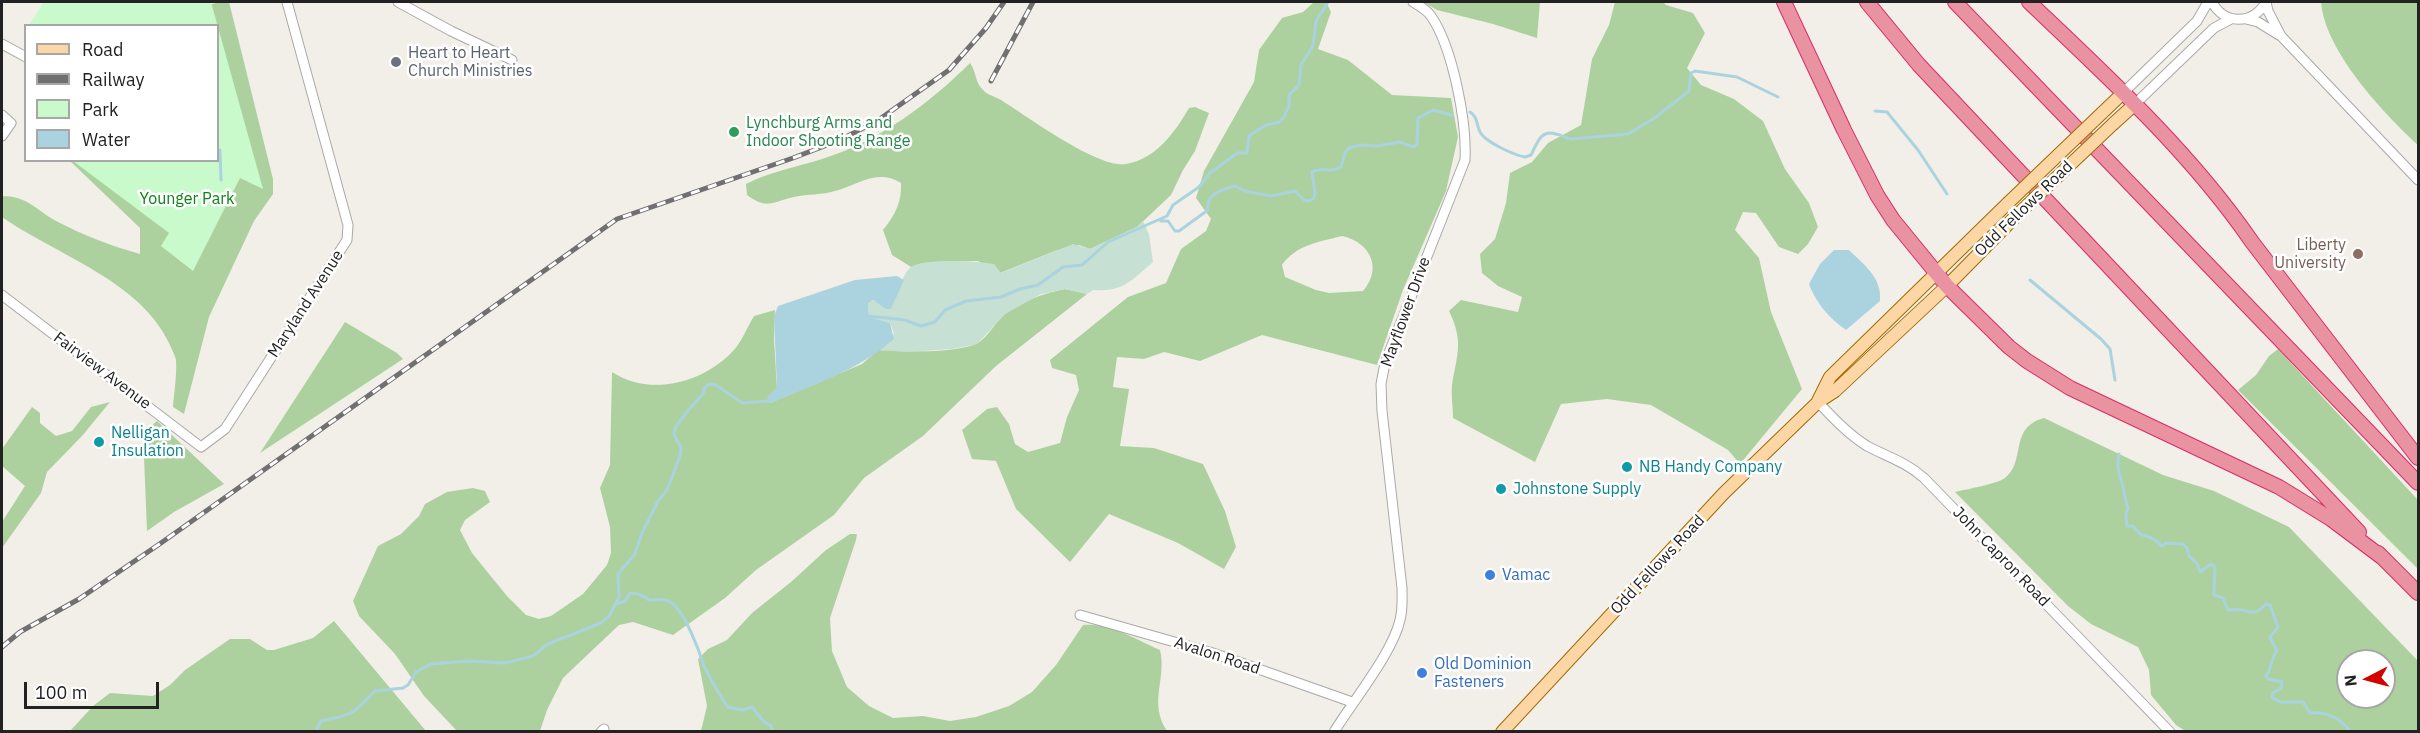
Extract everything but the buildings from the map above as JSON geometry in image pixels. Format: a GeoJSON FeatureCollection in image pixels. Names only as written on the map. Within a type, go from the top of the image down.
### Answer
{"type":"FeatureCollection","features":[{"type":"Feature","properties":{"kind":"highway"},"geometry":{"type":"LineString","coordinates":[[1784,2],[1876,195],[1893,220],[1947,286],[2009,347],[2070,388],[2279,487],[2331,519],[2383,558]]}},
{"type":"Feature","properties":{"kind":"highway"},"geometry":{"type":"LineString","coordinates":[[1867,2],[1927,74],[2383,558],[2418,592]]}},
{"type":"Feature","properties":{"kind":"highway"},"geometry":{"type":"LineString","coordinates":[[1955,2],[2418,483]]}},
{"type":"Feature","properties":{"kind":"highway"},"geometry":{"type":"LineString","coordinates":[[2029,2],[2135,104],[2229,210],[2418,458]]}},
{"type":"Feature","properties":{"kind":"main road","name":"Odd Fellows Road"},"geometry":{"type":"LineString","coordinates":[[1818,402],[1830,377],[2123,93]]}},
{"type":"Feature","properties":{"kind":"main road","name":"Odd Fellows Road"},"geometry":{"type":"LineString","coordinates":[[1502,732],[1725,493],[1818,402],[1835,391],[1947,286],[2018,214],[2135,104]]}},
{"type":"Feature","properties":{"kind":"street","name":"Maryland Avenue"},"geometry":{"type":"LineString","coordinates":[[201,447],[225,429],[347,240],[348,225],[287,2]]}},
{"type":"Feature","properties":{"kind":"street"},"geometry":{"type":"LineString","coordinates":[[398,2],[451,31],[512,60]]}},
{"type":"Feature","properties":{"kind":"street","name":"Mayflower Drive"},"geometry":{"type":"LineString","coordinates":[[1334,732],[1393,640],[1402,609],[1381,384],[1385,363],[1465,160],[1466,140],[1462,109],[1446,51],[1430,15],[1413,2]]}},
{"type":"Feature","properties":{"kind":"street"},"geometry":{"type":"LineString","coordinates":[[2210,2],[2217,10],[2231,19],[2258,22],[2281,36],[2418,180]]}},
{"type":"Feature","properties":{"kind":"street","name":"Odd Fellows Road"},"geometry":{"type":"LineString","coordinates":[[2123,93],[2197,21],[2210,2]]}},
{"type":"Feature","properties":{"kind":"street"},"geometry":{"type":"LineString","coordinates":[[2245,19],[2259,12],[2266,2]]}},
{"type":"Feature","properties":{"kind":"street"},"geometry":{"type":"LineString","coordinates":[[2266,2],[2268,11],[2281,36]]}},
{"type":"Feature","properties":{"kind":"street","name":"Odd Fellows Road"},"geometry":{"type":"LineString","coordinates":[[2135,104],[2214,28],[2231,19]]}},
{"type":"Feature","properties":{"kind":"street"},"geometry":{"type":"LineString","coordinates":[[2,44],[24,56]]}},
{"type":"Feature","properties":{"kind":"street"},"geometry":{"type":"LineString","coordinates":[[2,116],[11,123],[2,136]]}},
{"type":"Feature","properties":{"kind":"street","name":"Fairview Avenue"},"geometry":{"type":"LineString","coordinates":[[2,296],[201,447]]}},
{"type":"Feature","properties":{"kind":"street","name":"John Capron Road"},"geometry":{"type":"LineString","coordinates":[[1818,402],[1839,425],[1859,441],[1901,460],[1924,478],[2170,732]]}},
{"type":"Feature","properties":{"kind":"street","name":"Avalon Road"},"geometry":{"type":"LineString","coordinates":[[1080,615],[1213,653],[1352,702]]}},
{"type":"Feature","properties":{"kind":"green space"},"geometry":{"type":"Polygon","coordinates":[[[44,2],[211,2],[217,24],[30,24],[44,2]]]}},
{"type":"Feature","properties":{"kind":"green space"},"geometry":{"type":"Polygon","coordinates":[[[229,2],[273,179],[273,194],[254,221],[209,317],[184,414],[173,407],[176,360],[169,343],[155,321],[138,302],[117,285],[2,217],[2,196],[18,198],[76,231],[140,254],[140,228],[71,162],[219,162],[219,24],[217,24],[205,6],[229,2]]]}},
{"type":"Feature","properties":{"kind":"green space"},"geometry":{"type":"Polygon","coordinates":[[[1314,2],[1326,2],[1331,12],[1318,49],[1348,60],[1392,95],[1451,98],[1458,137],[1446,191],[1403,290],[1377,365],[1262,335],[1200,361],[1164,352],[1144,359],[1117,357],[1113,387],[1129,389],[1120,446],[1154,448],[1203,464],[1225,511],[1236,547],[1224,569],[1178,543],[1109,514],[1070,562],[1016,509],[996,461],[972,459],[962,430],[987,409],[997,407],[1009,424],[1015,444],[1028,452],[1060,443],[1067,417],[1079,390],[1076,375],[1052,368],[1050,360],[1128,297],[1166,283],[1181,249],[1206,231],[1211,219],[1196,198],[1204,171],[1254,82],[1259,50],[1282,18],[1303,12],[1314,2]],[[1342,236],[1301,249],[1282,265],[1285,277],[1329,293],[1363,291],[1369,282],[1373,265],[1366,250],[1352,239],[1342,236]]]}},
{"type":"Feature","properties":{"kind":"green space"},"geometry":{"type":"Polygon","coordinates":[[[1423,2],[1540,2],[1537,38],[1437,10],[1423,2]]]}},
{"type":"Feature","properties":{"kind":"green space"},"geometry":{"type":"Polygon","coordinates":[[[1615,2],[1663,2],[1693,13],[1705,33],[1687,68],[1701,85],[1734,99],[1763,121],[1785,169],[1809,203],[1818,227],[1808,244],[1798,254],[1779,247],[1756,213],[1743,212],[1735,230],[1759,258],[1771,312],[1802,389],[1740,464],[1728,450],[1651,405],[1607,399],[1561,404],[1535,462],[1453,418],[1452,389],[1458,340],[1449,311],[1461,300],[1518,312],[1522,297],[1498,286],[1482,273],[1480,254],[1495,239],[1506,203],[1510,173],[1532,162],[1548,143],[1581,125],[1592,59],[1609,25],[1615,2]]]}},
{"type":"Feature","properties":{"kind":"green space"},"geometry":{"type":"Polygon","coordinates":[[[2321,2],[2418,2],[2418,145],[2373,99],[2344,60],[2325,21],[2321,2]]]}},
{"type":"Feature","properties":{"kind":"green space","name":"Younger Park"},"geometry":{"type":"Polygon","coordinates":[[[219,31],[263,189],[240,178],[193,271],[161,246],[169,233],[74,162],[219,162],[219,31]]]}},
{"type":"Feature","properties":{"kind":"green space"},"geometry":{"type":"Polygon","coordinates":[[[970,63],[981,88],[986,93],[1002,100],[1082,151],[1114,163],[1126,164],[1147,157],[1171,135],[1189,108],[1195,107],[1209,113],[1195,151],[1171,195],[1137,227],[1090,249],[1079,245],[1055,251],[1000,273],[978,261],[933,262],[911,267],[892,255],[883,230],[899,202],[901,183],[892,179],[876,177],[830,192],[794,197],[770,204],[754,200],[747,195],[746,184],[775,172],[845,151],[884,131],[921,106],[970,63]]]}},
{"type":"Feature","properties":{"kind":"green space"},"geometry":{"type":"Polygon","coordinates":[[[1143,221],[1149,234],[1153,262],[1126,284],[1112,289],[1093,290],[1087,294],[1065,289],[1041,294],[1005,314],[977,344],[953,349],[908,352],[878,350],[889,344],[894,333],[890,323],[869,318],[868,303],[870,300],[891,309],[902,280],[911,267],[939,261],[976,262],[994,264],[1001,273],[1073,244],[1090,249],[1137,227],[1143,221]]]}},
{"type":"Feature","properties":{"kind":"green space"},"geometry":{"type":"Polygon","coordinates":[[[1065,289],[1087,294],[996,366],[923,436],[864,478],[834,515],[756,570],[725,598],[673,635],[633,622],[619,625],[563,678],[547,710],[540,731],[457,731],[424,696],[395,654],[359,616],[353,601],[378,546],[401,534],[419,516],[425,504],[447,492],[473,488],[485,491],[490,502],[465,520],[460,530],[472,553],[507,596],[526,615],[539,619],[551,616],[583,594],[607,565],[611,553],[610,527],[600,488],[610,465],[612,372],[627,380],[643,384],[659,385],[691,379],[720,363],[735,349],[754,316],[775,310],[777,389],[770,403],[862,364],[878,350],[941,351],[976,344],[1001,317],[1012,309],[1034,298],[1065,289]]]}},
{"type":"Feature","properties":{"kind":"green space"},"geometry":{"type":"Polygon","coordinates":[[[345,322],[397,353],[403,359],[260,453],[345,322]]]}},
{"type":"Feature","properties":{"kind":"green space"},"geometry":{"type":"Polygon","coordinates":[[[2278,349],[2418,500],[2418,569],[2238,390],[2256,375],[2269,356],[2278,349]]]}},
{"type":"Feature","properties":{"kind":"green space"},"geometry":{"type":"Polygon","coordinates":[[[110,402],[82,436],[47,472],[41,493],[2,548],[2,522],[25,486],[2,466],[2,449],[32,407],[40,413],[40,423],[56,436],[72,431],[91,407],[110,402]]]}},
{"type":"Feature","properties":{"kind":"green space"},"geometry":{"type":"Polygon","coordinates":[[[2044,418],[2163,475],[2214,491],[2289,527],[2418,661],[2418,731],[2187,732],[2176,725],[2151,695],[2149,670],[2138,647],[2091,624],[2068,606],[1955,492],[2005,478],[2012,471],[2026,429],[2044,418]]]}},
{"type":"Feature","properties":{"kind":"green space"},"geometry":{"type":"Polygon","coordinates":[[[157,421],[224,484],[174,512],[147,531],[143,433],[157,421]]]}},
{"type":"Feature","properties":{"kind":"green space"},"geometry":{"type":"Polygon","coordinates":[[[850,534],[857,534],[830,618],[832,651],[847,687],[869,706],[893,718],[923,716],[950,721],[976,717],[1009,706],[1032,692],[1056,665],[1083,625],[1093,625],[1113,629],[1160,650],[1162,661],[1158,700],[1159,710],[1167,731],[701,731],[707,706],[698,659],[708,649],[727,640],[752,613],[826,550],[850,534]]]}},
{"type":"Feature","properties":{"kind":"green space"},"geometry":{"type":"Polygon","coordinates":[[[334,621],[426,731],[70,731],[93,706],[110,693],[153,696],[170,685],[185,670],[230,639],[250,639],[267,650],[274,650],[313,638],[334,621]]]}},
{"type":"Feature","properties":{"kind":"water"},"geometry":{"type":"Polygon","coordinates":[[[1834,250],[1849,250],[1871,272],[1880,293],[1880,301],[1846,330],[1824,310],[1809,284],[1820,264],[1834,250]]]}},
{"type":"Feature","properties":{"kind":"water"},"geometry":{"type":"Polygon","coordinates":[[[897,276],[904,280],[891,309],[886,309],[873,300],[868,303],[869,317],[890,323],[894,339],[866,360],[835,376],[770,403],[768,401],[767,397],[777,388],[774,316],[778,306],[855,280],[897,276]]]}},
{"type":"Feature","properties":{"kind":"waterway"},"geometry":{"type":"LineString","coordinates":[[869,316],[905,320],[921,326],[935,322],[945,310],[966,301],[1001,297],[1038,285],[1063,267],[1082,265],[1108,242],[1167,216],[1173,205],[1199,187],[1210,173],[1237,153],[1247,153],[1249,136],[1266,125],[1279,122],[1284,117],[1289,106],[1289,95],[1299,85],[1301,65],[1313,46],[1316,21],[1328,2]]}},
{"type":"Feature","properties":{"kind":"waterway"},"geometry":{"type":"LineString","coordinates":[[1470,112],[1476,118],[1483,136],[1507,151],[1525,157],[1531,155],[1540,138],[1546,134],[1551,133],[1571,139],[1628,134],[1656,117],[1689,91],[1691,73],[1695,71],[1737,77],[1778,97]]}},
{"type":"Feature","properties":{"kind":"waterway"},"geometry":{"type":"LineString","coordinates":[[1161,221],[1168,221],[1175,231],[1179,231],[1208,210],[1212,196],[1235,186],[1245,191],[1271,196],[1295,191],[1304,200],[1309,201],[1314,198],[1315,193],[1312,172],[1341,167],[1349,148],[1399,142],[1414,147],[1417,144],[1418,118],[1433,110],[1452,115]]}},
{"type":"Feature","properties":{"kind":"waterway"},"geometry":{"type":"LineString","coordinates":[[1875,111],[1887,112],[1918,150],[1947,194]]}},
{"type":"Feature","properties":{"kind":"waterway"},"geometry":{"type":"LineString","coordinates":[[220,150],[221,180]]}},
{"type":"Feature","properties":{"kind":"waterway"},"geometry":{"type":"LineString","coordinates":[[2030,280],[2110,349],[2115,380]]}},
{"type":"Feature","properties":{"kind":"waterway"},"geometry":{"type":"LineString","coordinates":[[315,732],[321,721],[352,712],[375,691],[403,688],[408,685],[416,672],[431,664],[468,661],[505,663],[533,656],[548,644],[601,623],[610,615],[619,597],[618,574],[635,554],[642,533],[657,503],[668,488],[680,456],[681,447],[674,435],[675,429],[704,392],[704,388],[709,384],[716,385],[742,403],[768,401]]}},
{"type":"Feature","properties":{"kind":"waterway"},"geometry":{"type":"LineString","coordinates":[[2119,454],[2118,469],[2128,507],[2127,526],[2133,526],[2140,534],[2154,539],[2162,546],[2166,543],[2183,544],[2200,572],[2211,564],[2215,567],[2214,595],[2223,598],[2228,610],[2253,612],[2266,604],[2270,605],[2278,627],[2270,637],[2277,651],[2266,676],[2268,679],[2282,682],[2281,688],[2273,693],[2272,697],[2280,702],[2303,702],[2310,713],[2322,713],[2333,717],[2351,732]]}},
{"type":"Feature","properties":{"kind":"waterway"},"geometry":{"type":"LineString","coordinates":[[616,604],[625,601],[630,593],[636,593],[649,600],[663,600],[672,603],[687,623],[706,670],[728,707],[742,710],[752,707],[763,721],[771,726],[773,732]]}},
{"type":"Feature","properties":{"kind":"railway"},"geometry":{"type":"LineString","coordinates":[[2,647],[20,632],[79,599],[161,543],[617,219],[793,158],[840,140],[877,121],[949,70],[986,28],[1004,2]]}},
{"type":"Feature","properties":{"kind":"railway"},"geometry":{"type":"LineString","coordinates":[[991,81],[1033,2]]}},
{"type":"Feature","properties":{"kind":"place","name":"Heart to Heart Church Ministries"},"geometry":{"type":"Point","coordinates":[396,62]}},
{"type":"Feature","properties":{"kind":"place","name":"Lynchburg Arms and Indoor Shooting Range"},"geometry":{"type":"Point","coordinates":[734,132]}},
{"type":"Feature","properties":{"kind":"place","name":"Liberty University"},"geometry":{"type":"Point","coordinates":[2358,254]}},
{"type":"Feature","properties":{"kind":"place","name":"Nelligan Insulation"},"geometry":{"type":"Point","coordinates":[99,442]}},
{"type":"Feature","properties":{"kind":"place","name":"NB Handy Company"},"geometry":{"type":"Point","coordinates":[1627,467]}},
{"type":"Feature","properties":{"kind":"place","name":"Johnstone Supply"},"geometry":{"type":"Point","coordinates":[1501,489]}},
{"type":"Feature","properties":{"kind":"place","name":"Vamac"},"geometry":{"type":"Point","coordinates":[1490,575]}},
{"type":"Feature","properties":{"kind":"place","name":"Old Dominion Fasteners"},"geometry":{"type":"Point","coordinates":[1422,673]}}]}
